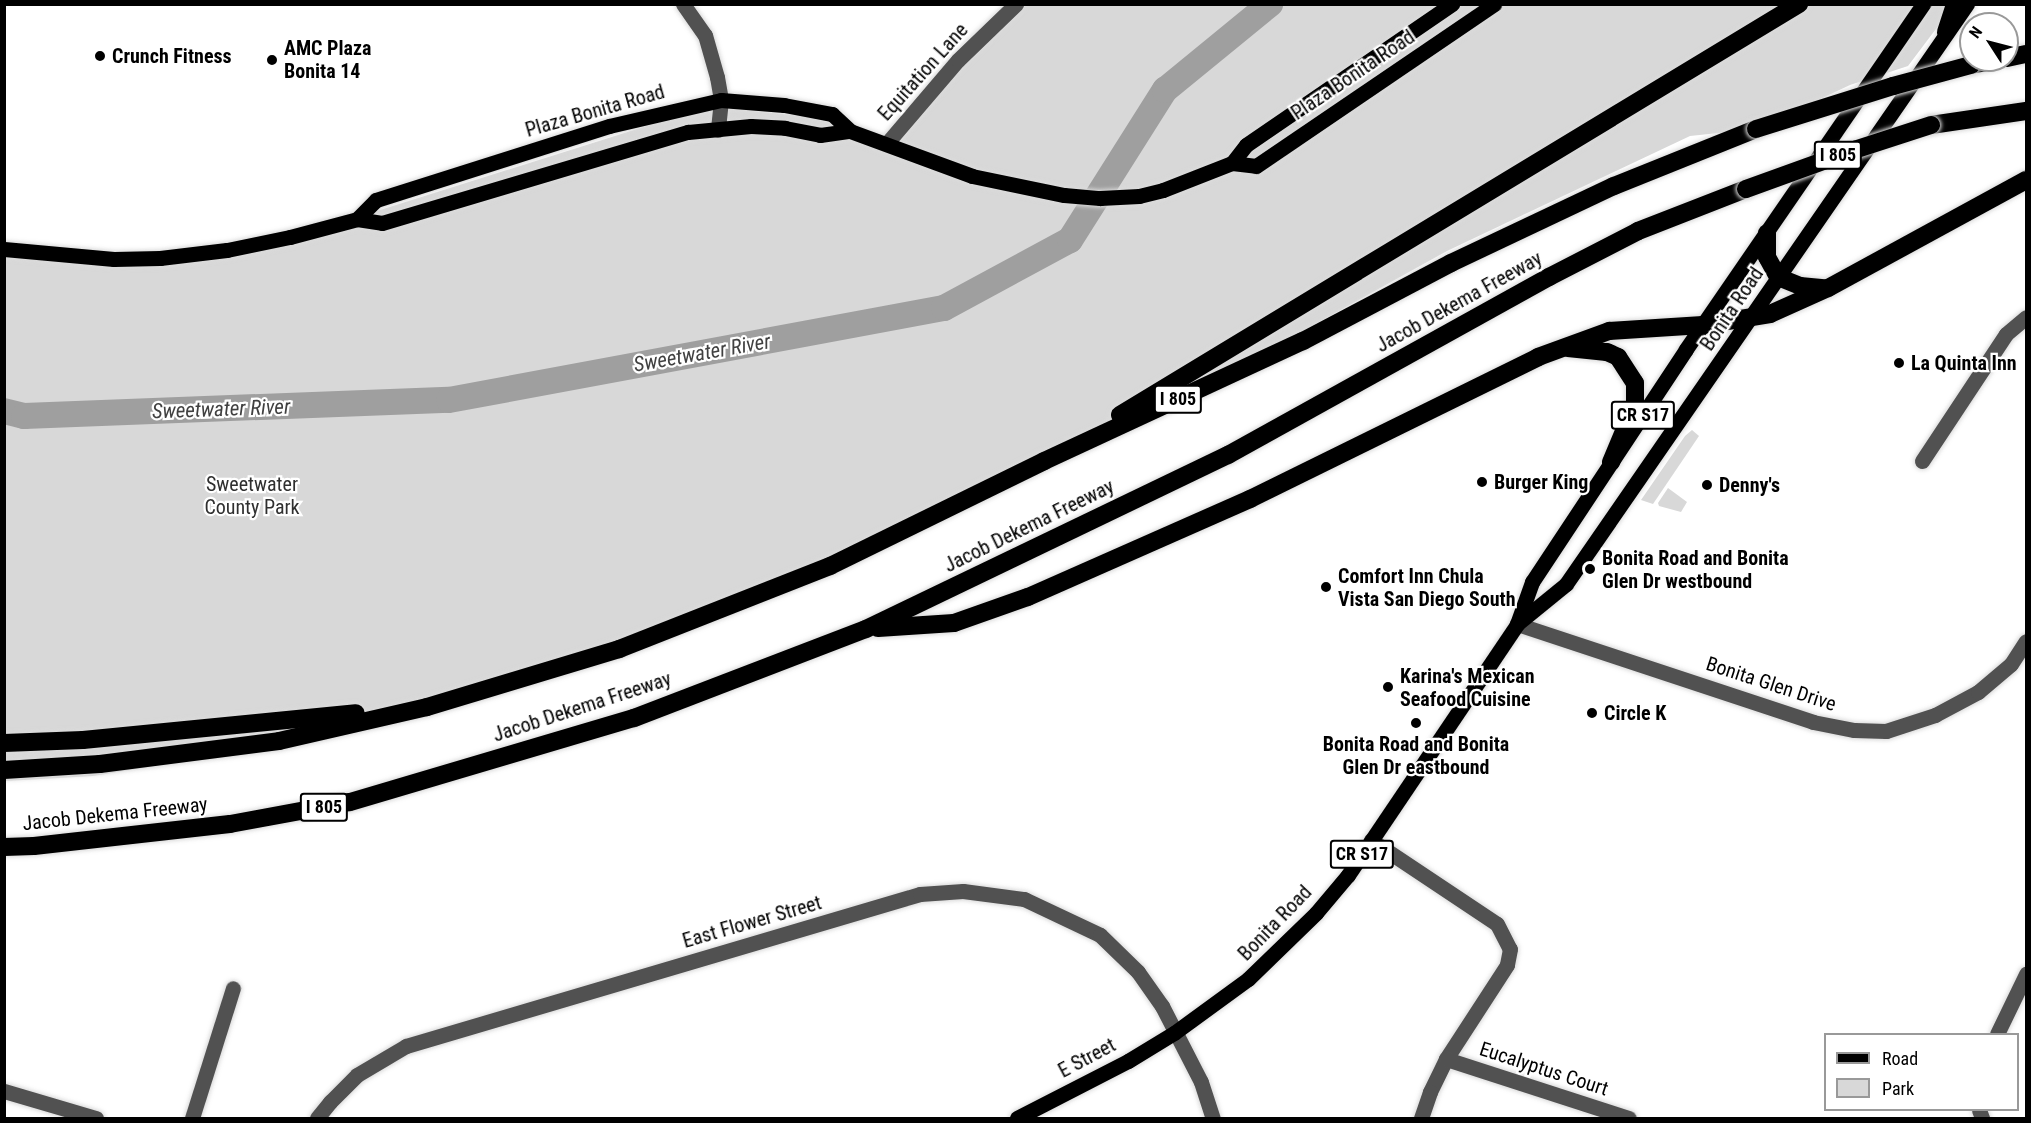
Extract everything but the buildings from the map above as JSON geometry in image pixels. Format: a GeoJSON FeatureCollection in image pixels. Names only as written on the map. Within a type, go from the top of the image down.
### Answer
{"type":"FeatureCollection","features":[{"type":"Feature","properties":{"kind":"highway"},"geometry":{"type":"LineString","coordinates":[[1044,460],[1799,4]]}},
{"type":"Feature","properties":{"kind":"highway"},"geometry":{"type":"LineString","coordinates":[[1946,32],[1955,4]]}},
{"type":"Feature","properties":{"kind":"highway","name":"Jacob Dekema Freeway"},"geometry":{"type":"LineString","coordinates":[[4,770],[100,764],[279,741],[427,707],[619,648],[830,566],[1044,460],[1303,341],[1451,263],[1614,186],[1756,129],[1893,86],[1959,68]]}},
{"type":"Feature","properties":{"kind":"highway","name":"Jacob Dekema Freeway"},"geometry":{"type":"LineString","coordinates":[[4,847],[34,846],[230,824],[350,802],[634,718],[866,629],[1228,455],[1549,277],[1638,231],[1746,189],[1931,125],[2026,111]]}},
{"type":"Feature","properties":{"kind":"highway"},"geometry":{"type":"LineString","coordinates":[[866,629],[954,623],[1028,597],[1250,499],[1538,357],[1609,331],[1703,325],[1770,314],[1828,288],[2026,180]]}},
{"type":"Feature","properties":{"kind":"highway"},"geometry":{"type":"LineString","coordinates":[[1767,233],[1767,257],[1778,277],[1800,286],[1828,288]]}},
{"type":"Feature","properties":{"kind":"highway"},"geometry":{"type":"LineString","coordinates":[[1564,348],[1607,352],[1618,357],[1634,380],[1635,405],[1611,462]]}},
{"type":"Feature","properties":{"kind":"highway"},"geometry":{"type":"LineString","coordinates":[[4,743],[83,740],[427,707]]}},
{"type":"Feature","properties":{"kind":"main road","name":"Plaza Bonita Road"},"geometry":{"type":"LineString","coordinates":[[1232,163],[1246,145],[1452,4]]}},
{"type":"Feature","properties":{"kind":"main road","name":"Plaza Bonita Road"},"geometry":{"type":"LineString","coordinates":[[357,219],[376,200],[609,126],[721,100],[784,105],[832,114],[850,131],[972,176],[1064,195],[1100,198],[1139,196],[1232,163],[1256,166],[1494,4]]}},
{"type":"Feature","properties":{"kind":"main road","name":"Bonita Road"},"geometry":{"type":"LineString","coordinates":[[1174,1033],[1248,979],[1301,928],[1348,875],[1518,624],[1532,582],[1611,462],[1923,4]]}},
{"type":"Feature","properties":{"kind":"main road","name":"Bonita Road"},"geometry":{"type":"LineString","coordinates":[[1518,624],[1566,584],[1967,4]]}},
{"type":"Feature","properties":{"kind":"main road","name":"Plaza Bonita Road"},"geometry":{"type":"LineString","coordinates":[[4,249],[114,259],[160,258],[227,250],[323,229],[357,219],[382,222],[688,132],[752,126],[785,128],[820,135],[850,131]]}},
{"type":"Feature","properties":{"kind":"main road","name":"E Street"},"geometry":{"type":"LineString","coordinates":[[1017,1119],[1128,1061],[1174,1033]]}},
{"type":"Feature","properties":{"kind":"street"},"geometry":{"type":"LineString","coordinates":[[683,4],[705,35],[717,77],[721,100],[718,130]]}},
{"type":"Feature","properties":{"kind":"street","name":"Equitation Lane"},"geometry":{"type":"LineString","coordinates":[[887,143],[958,60],[1016,4]]}},
{"type":"Feature","properties":{"kind":"street"},"geometry":{"type":"LineString","coordinates":[[1922,461],[2006,334],[2026,316]]}},
{"type":"Feature","properties":{"kind":"street","name":"Bonita Glen Drive"},"geometry":{"type":"LineString","coordinates":[[1518,624],[1813,722],[1854,730],[1886,731],[1935,715],[1978,692],[2011,664],[2026,641]]}},
{"type":"Feature","properties":{"kind":"street"},"geometry":{"type":"LineString","coordinates":[[1371,840],[1497,924],[1507,939],[1510,949],[1507,965],[1446,1059],[1430,1092],[1421,1119]]}},
{"type":"Feature","properties":{"kind":"street","name":"East Flower Street"},"geometry":{"type":"LineString","coordinates":[[318,1119],[330,1102],[357,1075],[406,1046],[920,894],[963,891],[1023,898],[1100,935],[1138,972],[1162,1006],[1174,1033]]}},
{"type":"Feature","properties":{"kind":"street"},"geometry":{"type":"LineString","coordinates":[[1997,1033],[2026,974]]}},
{"type":"Feature","properties":{"kind":"street"},"geometry":{"type":"LineString","coordinates":[[192,1119],[233,988]]}},
{"type":"Feature","properties":{"kind":"street"},"geometry":{"type":"LineString","coordinates":[[1174,1033],[1202,1082],[1213,1119]]}},
{"type":"Feature","properties":{"kind":"street","name":"Eucalyptus Court"},"geometry":{"type":"LineString","coordinates":[[1446,1059],[1629,1119]]}},
{"type":"Feature","properties":{"kind":"street"},"geometry":{"type":"LineString","coordinates":[[4,1091],[76,1115],[96,1119]]}},
{"type":"Feature","properties":{"kind":"green space","name":"Sweetwater County Park"},"geometry":{"type":"Polygon","coordinates":[[[1017,5],[1954,5],[1908,66],[1850,85],[1756,129],[1690,136],[1447,251],[1299,333],[833,565],[619,649],[282,745],[93,776],[5,781],[5,249],[118,258],[301,235],[656,123],[723,108],[802,116],[844,126],[894,146],[959,59],[1017,5]]]}},
{"type":"Feature","properties":{"kind":"green space"},"geometry":{"type":"Polygon","coordinates":[[[1692,430],[1699,436],[1653,504],[1641,500],[1685,436],[1692,430]]]}},
{"type":"Feature","properties":{"kind":"green space"},"geometry":{"type":"Polygon","coordinates":[[[1668,488],[1687,502],[1681,512],[1659,506],[1658,503],[1668,488]]]}},
{"type":"Feature","properties":{"kind":"waterway","name":"Sweetwater River"},"geometry":{"type":"LineString","coordinates":[[4,411],[24,416],[449,400],[944,308],[1070,240],[1165,90],[1270,4]]}},
{"type":"Feature","properties":{"kind":"place","name":"Crunch Fitness"},"geometry":{"type":"Point","coordinates":[100,56]}},
{"type":"Feature","properties":{"kind":"place","name":"AMC Plaza Bonita 14"},"geometry":{"type":"Point","coordinates":[272,60]}},
{"type":"Feature","properties":{"kind":"place","name":"La Quinta Inn"},"geometry":{"type":"Point","coordinates":[1899,363]}},
{"type":"Feature","properties":{"kind":"place","name":"Burger King"},"geometry":{"type":"Point","coordinates":[1482,482]}},
{"type":"Feature","properties":{"kind":"place","name":"Denny's"},"geometry":{"type":"Point","coordinates":[1707,485]}},
{"type":"Feature","properties":{"kind":"place","name":"Bonita Road and Bonita Glen Dr westbound"},"geometry":{"type":"Point","coordinates":[1590,569]}},
{"type":"Feature","properties":{"kind":"place","name":"Comfort Inn Chula Vista San Diego South"},"geometry":{"type":"Point","coordinates":[1326,587]}},
{"type":"Feature","properties":{"kind":"place","name":"Karina's Mexican Seafood Cuisine"},"geometry":{"type":"Point","coordinates":[1388,687]}},
{"type":"Feature","properties":{"kind":"place","name":"Circle K"},"geometry":{"type":"Point","coordinates":[1592,713]}},
{"type":"Feature","properties":{"kind":"place","name":"Bonita Road and Bonita Glen Dr eastbound"},"geometry":{"type":"Point","coordinates":[1416,723]}}]}
